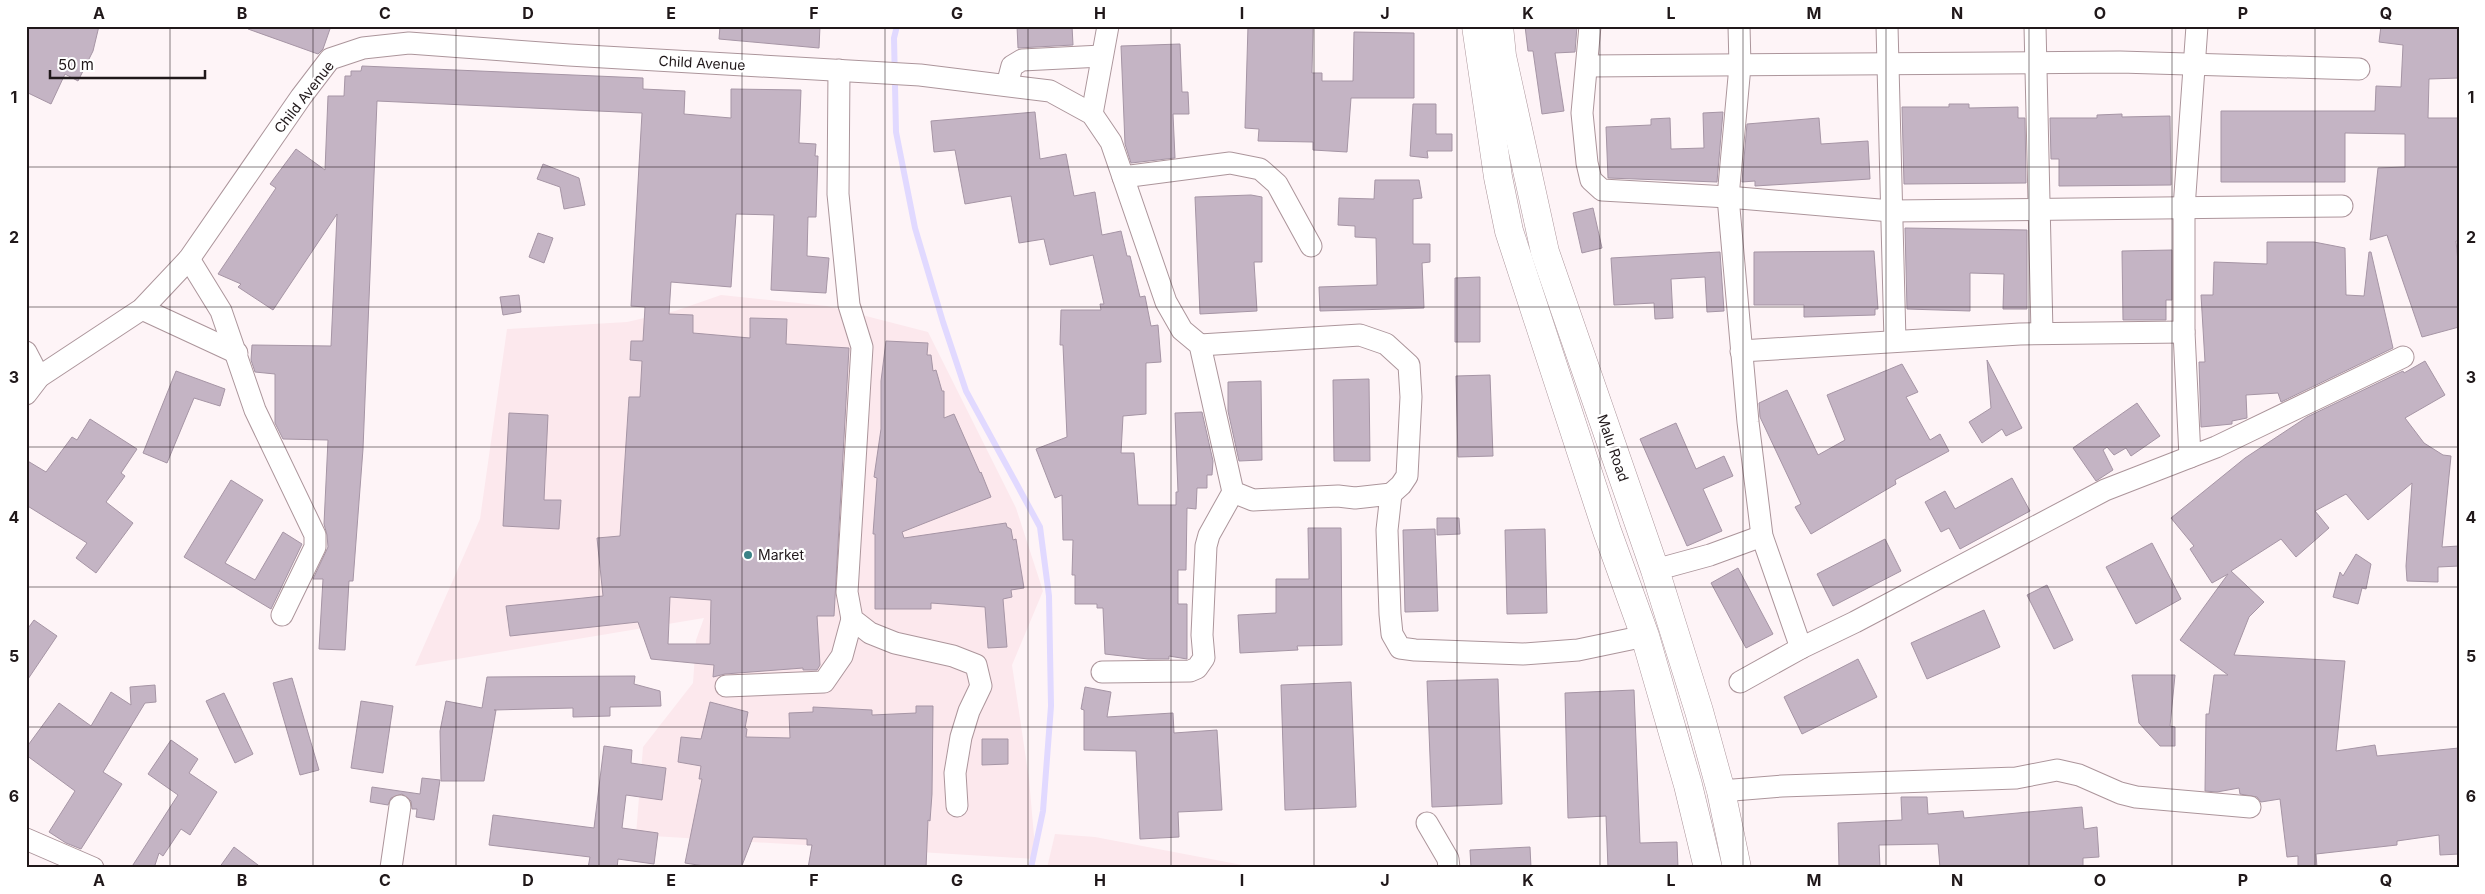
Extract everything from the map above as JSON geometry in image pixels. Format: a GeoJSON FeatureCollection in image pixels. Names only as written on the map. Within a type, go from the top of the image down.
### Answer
{"type":"FeatureCollection","features":[{"type":"Feature","properties":{"kind":"main road"},"geometry":{"type":"LineString","coordinates":[[1476,26],[1498,177],[1509,231],[1607,531],[1645,636],[1688,785],[1708,868]]}},
{"type":"Feature","properties":{"kind":"main road","name":"Malu Road"},"geometry":{"type":"LineString","coordinates":[[1499,26],[1502,56],[1545,252],[1655,570],[1699,711],[1721,790],[1737,868]]}},
{"type":"Feature","properties":{"kind":"main road"},"geometry":{"type":"LineString","coordinates":[[1607,531],[1637,518]]}},
{"type":"Feature","properties":{"kind":"street"},"geometry":{"type":"LineString","coordinates":[[1102,672],[1190,671],[1197,668],[1204,658],[1202,635],[1206,546],[1209,534],[1233,492],[1200,345],[1182,330],[1166,302],[1111,142],[1092,114],[1108,26]]}},
{"type":"Feature","properties":{"kind":"street"},"geometry":{"type":"LineString","coordinates":[[1590,26],[1582,113],[1587,163],[1591,180],[1602,190],[1728,197],[1891,212],[2342,206]]}},
{"type":"Feature","properties":{"kind":"street"},"geometry":{"type":"LineString","coordinates":[[1738,26],[1740,66],[1728,197],[1742,351],[1762,536],[1801,648]]}},
{"type":"Feature","properties":{"kind":"street"},"geometry":{"type":"LineString","coordinates":[[1887,26],[1895,341]]}},
{"type":"Feature","properties":{"kind":"street"},"geometry":{"type":"LineString","coordinates":[[2035,26],[2042,333]]}},
{"type":"Feature","properties":{"kind":"street"},"geometry":{"type":"LineString","coordinates":[[2190,457],[2184,332],[2184,208],[2197,26]]}},
{"type":"Feature","properties":{"kind":"street","name":"Child Avenue"},"geometry":{"type":"LineString","coordinates":[[26,394],[39,377],[142,309],[189,259],[301,97],[330,59],[363,48],[409,43],[569,55],[920,75],[1050,92],[1092,114]]}},
{"type":"Feature","properties":{"kind":"street"},"geometry":{"type":"LineString","coordinates":[[1007,85],[1012,66],[1022,60],[1102,56]]}},
{"type":"Feature","properties":{"kind":"street"},"geometry":{"type":"LineString","coordinates":[[1587,66],[2035,63],[2195,64],[2359,69]]}},
{"type":"Feature","properties":{"kind":"street"},"geometry":{"type":"LineString","coordinates":[[726,686],[824,682],[842,656],[852,619],[847,592],[862,347],[849,306],[838,194],[842,70]]}},
{"type":"Feature","properties":{"kind":"street"},"geometry":{"type":"LineString","coordinates":[[1122,177],[1230,163],[1260,169],[1277,184],[1310,246]]}},
{"type":"Feature","properties":{"kind":"street"},"geometry":{"type":"LineString","coordinates":[[189,259],[221,311],[255,410],[315,535],[315,547],[282,615]]}},
{"type":"Feature","properties":{"kind":"street"},"geometry":{"type":"LineString","coordinates":[[142,309],[237,353]]}},
{"type":"Feature","properties":{"kind":"street"},"geometry":{"type":"LineString","coordinates":[[1742,351],[2042,333],[2184,332]]}},
{"type":"Feature","properties":{"kind":"street"},"geometry":{"type":"LineString","coordinates":[[1200,345],[1360,334],[1386,344],[1409,365],[1411,397],[1407,476],[1391,494],[1355,498],[1338,496],[1253,500],[1233,492]]}},
{"type":"Feature","properties":{"kind":"street"},"geometry":{"type":"LineString","coordinates":[[26,352],[39,377]]}},
{"type":"Feature","properties":{"kind":"street"},"geometry":{"type":"LineString","coordinates":[[1740,682],[1801,648],[1855,622],[2105,490],[2216,447],[2403,357]]}},
{"type":"Feature","properties":{"kind":"street"},"geometry":{"type":"LineString","coordinates":[[1391,494],[1387,530],[1390,614],[1392,634],[1400,648],[1523,654],[1578,650],[1645,636]]}},
{"type":"Feature","properties":{"kind":"street"},"geometry":{"type":"LineString","coordinates":[[1655,570],[1710,555],[1762,536]]}},
{"type":"Feature","properties":{"kind":"street"},"geometry":{"type":"LineString","coordinates":[[852,619],[870,633],[895,643],[953,656],[976,665],[981,686],[969,711],[961,737],[956,773],[957,806]]}},
{"type":"Feature","properties":{"kind":"street"},"geometry":{"type":"LineString","coordinates":[[1721,790],[1782,786],[2016,778],[2057,770],[2136,797],[2250,807]]}},
{"type":"Feature","properties":{"kind":"street"},"geometry":{"type":"LineString","coordinates":[[392,868],[400,806]]}},
{"type":"Feature","properties":{"kind":"street"},"geometry":{"type":"LineString","coordinates":[[1427,823],[1448,859],[1449,868]]}},
{"type":"Feature","properties":{"kind":"street"},"geometry":{"type":"LineString","coordinates":[[26,839],[93,868]]}},
{"type":"Feature","properties":{"kind":"shaded area","name":"Market"},"geometry":{"type":"Polygon","coordinates":[[[721,295],[827,306],[928,332],[1016,508],[1043,591],[1012,665],[1029,779],[1036,859],[636,835],[643,747],[693,683],[696,640],[704,618],[415,666],[480,519],[507,329],[627,322],[675,311],[721,295]]]}},
{"type":"Feature","properties":{"kind":"shaded area"},"geometry":{"type":"Polygon","coordinates":[[[1055,834],[1095,837],[1258,868],[1047,868],[1055,834]]]}},
{"type":"Feature","properties":{"kind":"building"},"geometry":{"type":"Polygon","coordinates":[[[26,26],[99,26],[93,51],[78,81],[65,74],[51,104],[26,92],[26,26]]]}},
{"type":"Feature","properties":{"kind":"building"},"geometry":{"type":"Polygon","coordinates":[[[248,26],[331,26],[323,49],[318,54],[248,29],[248,26]]]}},
{"type":"Feature","properties":{"kind":"building"},"geometry":{"type":"Polygon","coordinates":[[[720,26],[820,26],[819,48],[719,39],[720,26]]]}},
{"type":"Feature","properties":{"kind":"building"},"geometry":{"type":"Polygon","coordinates":[[[1017,26],[1072,26],[1073,45],[1018,48],[1017,26]]]}},
{"type":"Feature","properties":{"kind":"building"},"geometry":{"type":"Polygon","coordinates":[[[1248,26],[1313,26],[1312,73],[1322,73],[1322,81],[1353,81],[1354,32],[1414,33],[1414,98],[1351,98],[1347,152],[1313,150],[1313,142],[1258,141],[1259,129],[1245,128],[1248,26]]]}},
{"type":"Feature","properties":{"kind":"building"},"geometry":{"type":"Polygon","coordinates":[[[1525,26],[1577,26],[1575,52],[1555,53],[1564,111],[1542,114],[1533,51],[1528,51],[1525,26]]]}},
{"type":"Feature","properties":{"kind":"building"},"geometry":{"type":"Polygon","coordinates":[[[2381,26],[2459,26],[2459,78],[2429,79],[2428,118],[2459,118],[2459,241],[2456,241],[2459,272],[2459,327],[2422,337],[2387,235],[2370,240],[2378,168],[2405,167],[2405,134],[2345,133],[2345,182],[2221,182],[2221,111],[2375,111],[2376,86],[2401,87],[2403,45],[2379,42],[2381,26]]]}},
{"type":"Feature","properties":{"kind":"building"},"geometry":{"type":"Polygon","coordinates":[[[1180,44],[1182,92],[1188,92],[1189,114],[1173,114],[1175,158],[1131,163],[1125,144],[1121,46],[1180,44]]]}},
{"type":"Feature","properties":{"kind":"building"},"geometry":{"type":"Polygon","coordinates":[[[362,66],[643,78],[643,89],[685,91],[684,114],[731,118],[731,89],[801,90],[799,143],[816,144],[815,156],[818,156],[816,217],[808,217],[807,256],[829,258],[826,293],[771,290],[774,215],[736,214],[731,287],[671,282],[669,314],[693,315],[693,333],[750,338],[750,318],[787,319],[786,344],[849,348],[834,616],[817,616],[820,665],[817,670],[803,670],[803,668],[725,674],[713,677],[714,665],[651,659],[638,622],[510,636],[506,606],[603,596],[597,538],[620,536],[629,397],[640,397],[642,361],[630,360],[631,341],[643,341],[645,307],[631,306],[642,113],[377,101],[363,449],[353,581],[349,581],[345,650],[319,649],[323,579],[313,579],[328,547],[324,524],[328,440],[283,439],[275,423],[275,374],[255,372],[251,360],[252,345],[331,346],[337,214],[273,310],[238,287],[241,284],[218,274],[276,188],[270,184],[296,149],[325,170],[328,96],[344,96],[345,76],[351,76],[351,71],[361,71],[362,66]],[[670,597],[668,644],[710,644],[711,600],[670,597]]]}},
{"type":"Feature","properties":{"kind":"building"},"geometry":{"type":"Polygon","coordinates":[[[1413,104],[1436,104],[1436,134],[1452,134],[1452,151],[1427,151],[1428,158],[1410,156],[1413,104]]]}},
{"type":"Feature","properties":{"kind":"building"},"geometry":{"type":"Polygon","coordinates":[[[1949,104],[1969,104],[1969,108],[2018,107],[2018,118],[2025,118],[2026,183],[1904,184],[1902,107],[1949,107],[1949,104]]]}},
{"type":"Feature","properties":{"kind":"building"},"geometry":{"type":"Polygon","coordinates":[[[1035,112],[1040,159],[1066,154],[1074,196],[1095,192],[1102,235],[1121,231],[1127,256],[1130,256],[1140,297],[1145,296],[1151,326],[1158,325],[1161,362],[1146,363],[1146,414],[1123,416],[1121,453],[1134,453],[1138,505],[1176,505],[1176,492],[1178,492],[1175,413],[1202,412],[1213,461],[1212,475],[1207,475],[1207,488],[1197,488],[1196,509],[1187,508],[1186,570],[1178,570],[1178,604],[1187,604],[1187,659],[1169,656],[1169,659],[1148,659],[1105,654],[1103,608],[1097,608],[1097,604],[1075,604],[1075,575],[1072,575],[1073,540],[1063,540],[1062,495],[1055,498],[1036,449],[1067,437],[1063,345],[1060,345],[1061,310],[1101,310],[1100,304],[1104,304],[1093,255],[1050,265],[1044,239],[1019,243],[1011,196],[965,204],[955,150],[934,152],[931,121],[1035,112]]]}},
{"type":"Feature","properties":{"kind":"building"},"geometry":{"type":"Polygon","coordinates":[[[1723,112],[1717,182],[1608,178],[1606,127],[1651,125],[1651,119],[1670,118],[1671,149],[1704,148],[1703,113],[1723,112]]]}},
{"type":"Feature","properties":{"kind":"building"},"geometry":{"type":"Polygon","coordinates":[[[2122,114],[2122,117],[2170,116],[2171,185],[2059,186],[2059,159],[2051,159],[2050,118],[2097,118],[2097,115],[2122,114]]]}},
{"type":"Feature","properties":{"kind":"building"},"geometry":{"type":"Polygon","coordinates":[[[1819,118],[1821,144],[1868,141],[1870,179],[1755,186],[1755,181],[1742,182],[1747,124],[1819,118]]]}},
{"type":"Feature","properties":{"kind":"building"},"geometry":{"type":"Polygon","coordinates":[[[543,164],[579,178],[585,205],[564,209],[560,187],[537,179],[543,164]]]}},
{"type":"Feature","properties":{"kind":"building"},"geometry":{"type":"Polygon","coordinates":[[[1375,180],[1419,180],[1422,198],[1413,199],[1413,244],[1430,244],[1430,262],[1422,263],[1424,308],[1320,311],[1319,287],[1377,285],[1376,238],[1355,237],[1355,226],[1338,225],[1339,198],[1374,199],[1375,180]]]}},
{"type":"Feature","properties":{"kind":"building"},"geometry":{"type":"Polygon","coordinates":[[[1251,195],[1262,197],[1262,262],[1254,262],[1257,311],[1200,314],[1195,197],[1251,195]]]}},
{"type":"Feature","properties":{"kind":"building"},"geometry":{"type":"Polygon","coordinates":[[[1593,208],[1602,248],[1582,253],[1573,213],[1593,208]]]}},
{"type":"Feature","properties":{"kind":"building"},"geometry":{"type":"Polygon","coordinates":[[[1905,228],[2027,230],[2027,309],[2003,309],[2004,274],[1970,273],[1970,311],[1907,309],[1905,228]]]}},
{"type":"Feature","properties":{"kind":"building"},"geometry":{"type":"Polygon","coordinates":[[[538,233],[553,238],[544,263],[529,257],[538,233]]]}},
{"type":"Feature","properties":{"kind":"building"},"geometry":{"type":"Polygon","coordinates":[[[2267,242],[2314,242],[2345,248],[2346,295],[2364,296],[2369,252],[2371,252],[2393,348],[2281,402],[2278,393],[2246,395],[2247,418],[2232,421],[2232,424],[2201,427],[2199,362],[2205,362],[2201,295],[2213,295],[2214,262],[2267,264],[2267,242]]]}},
{"type":"Feature","properties":{"kind":"building"},"geometry":{"type":"Polygon","coordinates":[[[2172,250],[2172,300],[2166,300],[2166,320],[2123,320],[2122,251],[2172,250]]]}},
{"type":"Feature","properties":{"kind":"building"},"geometry":{"type":"Polygon","coordinates":[[[1874,251],[1878,309],[1875,309],[1875,315],[1804,317],[1804,305],[1754,305],[1754,252],[1874,251]]]}},
{"type":"Feature","properties":{"kind":"building"},"geometry":{"type":"Polygon","coordinates":[[[1720,252],[1724,311],[1707,312],[1705,277],[1671,279],[1673,318],[1655,319],[1654,303],[1614,305],[1611,258],[1720,252]]]}},
{"type":"Feature","properties":{"kind":"building"},"geometry":{"type":"Polygon","coordinates":[[[1480,277],[1480,342],[1455,342],[1455,278],[1480,277]]]}},
{"type":"Feature","properties":{"kind":"building"},"geometry":{"type":"Polygon","coordinates":[[[519,295],[521,312],[503,315],[500,297],[519,295]]]}},
{"type":"Feature","properties":{"kind":"building"},"geometry":{"type":"Polygon","coordinates":[[[886,341],[928,343],[927,355],[931,355],[933,371],[936,370],[942,391],[944,391],[944,418],[954,414],[991,497],[902,532],[904,538],[1006,523],[1007,527],[1011,529],[1013,540],[1016,539],[1024,588],[1011,590],[1012,597],[1003,599],[1007,647],[988,648],[985,607],[931,603],[931,609],[875,609],[875,534],[873,534],[877,478],[874,477],[881,429],[881,381],[886,341]]]}},
{"type":"Feature","properties":{"kind":"building"},"geometry":{"type":"Polygon","coordinates":[[[1987,360],[2022,428],[2006,436],[2002,429],[1982,443],[1969,422],[1991,408],[1987,360]]]}},
{"type":"Feature","properties":{"kind":"building"},"geometry":{"type":"Polygon","coordinates":[[[2425,361],[2445,395],[2405,418],[2424,443],[2443,455],[2451,456],[2442,547],[2459,546],[2459,566],[2438,567],[2438,582],[2407,581],[2406,566],[2412,483],[2368,520],[2346,494],[2315,511],[2329,528],[2296,557],[2281,539],[2231,571],[2264,602],[2249,617],[2234,655],[2345,661],[2336,751],[2375,745],[2377,756],[2459,748],[2459,854],[2440,855],[2439,835],[2397,841],[2397,845],[2316,854],[2317,868],[2298,868],[2298,856],[2287,857],[2280,799],[2261,802],[2257,797],[2240,794],[2239,788],[2217,792],[2205,791],[2206,714],[2209,714],[2214,675],[2228,675],[2180,640],[2228,574],[2212,583],[2190,549],[2194,546],[2171,518],[2245,458],[2307,417],[2403,371],[2404,373],[2425,361]]]}},
{"type":"Feature","properties":{"kind":"building"},"geometry":{"type":"Polygon","coordinates":[[[1902,364],[1918,392],[1906,397],[1930,440],[1940,434],[1949,451],[1895,480],[1896,484],[1811,534],[1795,507],[1801,504],[1760,417],[1759,403],[1787,390],[1818,455],[1845,440],[1827,395],[1902,364]]]}},
{"type":"Feature","properties":{"kind":"building"},"geometry":{"type":"Polygon","coordinates":[[[176,371],[225,389],[220,406],[194,398],[167,463],[143,453],[176,371]]]}},
{"type":"Feature","properties":{"kind":"building"},"geometry":{"type":"Polygon","coordinates":[[[1490,375],[1493,456],[1458,457],[1456,376],[1490,375]]]}},
{"type":"Feature","properties":{"kind":"building"},"geometry":{"type":"Polygon","coordinates":[[[1369,379],[1370,461],[1334,461],[1333,380],[1369,379]]]}},
{"type":"Feature","properties":{"kind":"building"},"geometry":{"type":"Polygon","coordinates":[[[1261,381],[1262,460],[1239,461],[1228,411],[1228,382],[1261,381]]]}},
{"type":"Feature","properties":{"kind":"building"},"geometry":{"type":"Polygon","coordinates":[[[2137,403],[2160,436],[2131,456],[2126,448],[2114,455],[2107,447],[2103,450],[2113,470],[2096,481],[2073,448],[2137,403]]]}},
{"type":"Feature","properties":{"kind":"building"},"geometry":{"type":"Polygon","coordinates":[[[509,413],[548,415],[544,500],[561,500],[559,529],[503,526],[509,413]]]}},
{"type":"Feature","properties":{"kind":"building"},"geometry":{"type":"Polygon","coordinates":[[[90,419],[137,449],[121,473],[125,476],[106,502],[133,523],[96,573],[76,558],[87,543],[26,505],[26,460],[46,472],[72,437],[77,440],[90,419]]]}},
{"type":"Feature","properties":{"kind":"building"},"geometry":{"type":"Polygon","coordinates":[[[1676,423],[1696,469],[1724,456],[1733,476],[1703,489],[1722,531],[1687,546],[1640,439],[1676,423]]]}},
{"type":"Feature","properties":{"kind":"building"},"geometry":{"type":"Polygon","coordinates":[[[2012,478],[2030,511],[1960,549],[1949,528],[1941,532],[1925,502],[1945,491],[1955,509],[2012,478]]]}},
{"type":"Feature","properties":{"kind":"building"},"geometry":{"type":"Polygon","coordinates":[[[231,480],[263,500],[225,563],[255,580],[283,532],[302,544],[271,609],[184,557],[231,480]]]}},
{"type":"Feature","properties":{"kind":"building"},"geometry":{"type":"Polygon","coordinates":[[[1437,518],[1459,518],[1460,534],[1437,535],[1437,518]]]}},
{"type":"Feature","properties":{"kind":"building"},"geometry":{"type":"Polygon","coordinates":[[[1308,528],[1341,528],[1342,645],[1297,646],[1298,650],[1240,653],[1238,615],[1276,613],[1276,579],[1309,579],[1308,528]]]}},
{"type":"Feature","properties":{"kind":"building"},"geometry":{"type":"Polygon","coordinates":[[[1435,529],[1438,611],[1405,612],[1403,530],[1435,529]]]}},
{"type":"Feature","properties":{"kind":"building"},"geometry":{"type":"Polygon","coordinates":[[[1545,529],[1547,613],[1507,614],[1505,530],[1545,529]]]}},
{"type":"Feature","properties":{"kind":"building"},"geometry":{"type":"Polygon","coordinates":[[[1885,539],[1901,571],[1833,606],[1817,574],[1885,539]]]}},
{"type":"Feature","properties":{"kind":"building"},"geometry":{"type":"Polygon","coordinates":[[[2152,543],[2181,599],[2136,624],[2106,567],[2152,543]]]}},
{"type":"Feature","properties":{"kind":"building"},"geometry":{"type":"Polygon","coordinates":[[[2356,554],[2371,564],[2366,589],[2362,588],[2358,604],[2333,597],[2340,572],[2343,576],[2356,554]]]}},
{"type":"Feature","properties":{"kind":"building"},"geometry":{"type":"Polygon","coordinates":[[[1738,568],[1773,634],[1746,648],[1711,583],[1738,568]]]}},
{"type":"Feature","properties":{"kind":"building"},"geometry":{"type":"Polygon","coordinates":[[[2047,585],[2073,640],[2054,649],[2027,595],[2047,585]]]}},
{"type":"Feature","properties":{"kind":"building"},"geometry":{"type":"Polygon","coordinates":[[[1984,610],[2000,647],[1927,679],[1911,643],[1984,610]]]}},
{"type":"Feature","properties":{"kind":"building"},"geometry":{"type":"Polygon","coordinates":[[[34,620],[57,636],[26,682],[26,631],[34,620]]]}},
{"type":"Feature","properties":{"kind":"building"},"geometry":{"type":"Polygon","coordinates":[[[1858,659],[1877,697],[1802,734],[1784,697],[1858,659]]]}},
{"type":"Feature","properties":{"kind":"building"},"geometry":{"type":"Polygon","coordinates":[[[2132,675],[2175,675],[2170,726],[2175,727],[2175,746],[2160,746],[2139,723],[2132,675]]]}},
{"type":"Feature","properties":{"kind":"building"},"geometry":{"type":"Polygon","coordinates":[[[635,676],[634,684],[660,691],[661,706],[610,707],[610,716],[573,717],[573,708],[494,710],[496,710],[484,781],[441,781],[440,731],[446,701],[482,708],[487,677],[635,676]]]}},
{"type":"Feature","properties":{"kind":"building"},"geometry":{"type":"Polygon","coordinates":[[[292,678],[319,770],[300,775],[273,683],[292,678]]]}},
{"type":"Feature","properties":{"kind":"building"},"geometry":{"type":"Polygon","coordinates":[[[1498,679],[1502,804],[1432,807],[1427,681],[1498,679]]]}},
{"type":"Feature","properties":{"kind":"building"},"geometry":{"type":"Polygon","coordinates":[[[1351,682],[1356,807],[1285,810],[1281,685],[1351,682]]]}},
{"type":"Feature","properties":{"kind":"building"},"geometry":{"type":"Polygon","coordinates":[[[155,685],[156,702],[145,703],[103,772],[122,784],[81,849],[66,843],[49,832],[75,791],[26,755],[26,748],[59,703],[91,726],[111,692],[131,705],[130,687],[155,685]]]}},
{"type":"Feature","properties":{"kind":"building"},"geometry":{"type":"Polygon","coordinates":[[[1085,687],[1111,692],[1107,717],[1173,713],[1174,733],[1217,730],[1222,810],[1178,812],[1179,837],[1140,839],[1136,751],[1084,750],[1084,710],[1081,709],[1085,687]]]}},
{"type":"Feature","properties":{"kind":"building"},"geometry":{"type":"Polygon","coordinates":[[[1634,690],[1640,843],[1677,842],[1678,868],[1608,868],[1606,816],[1568,818],[1565,693],[1634,690]]]}},
{"type":"Feature","properties":{"kind":"building"},"geometry":{"type":"Polygon","coordinates":[[[224,693],[253,754],[235,763],[206,701],[224,693]]]}},
{"type":"Feature","properties":{"kind":"building"},"geometry":{"type":"Polygon","coordinates":[[[361,701],[393,706],[383,773],[351,768],[361,701]]]}},
{"type":"Feature","properties":{"kind":"building"},"geometry":{"type":"Polygon","coordinates":[[[710,702],[748,712],[745,728],[747,729],[746,737],[790,738],[789,713],[813,712],[813,707],[872,710],[872,715],[916,713],[916,706],[933,706],[932,794],[930,821],[928,820],[926,868],[808,868],[812,845],[807,845],[807,839],[753,837],[741,868],[703,868],[704,866],[685,863],[702,779],[699,779],[701,766],[678,762],[681,737],[701,739],[710,702]]]}},
{"type":"Feature","properties":{"kind":"building"},"geometry":{"type":"Polygon","coordinates":[[[982,739],[1008,739],[1008,764],[982,765],[982,739]]]}},
{"type":"Feature","properties":{"kind":"building"},"geometry":{"type":"Polygon","coordinates":[[[171,740],[198,759],[189,773],[217,792],[190,835],[181,829],[163,856],[159,853],[154,868],[131,868],[178,795],[148,774],[171,740]]]}},
{"type":"Feature","properties":{"kind":"building"},"geometry":{"type":"Polygon","coordinates":[[[604,746],[632,750],[631,763],[666,768],[662,800],[626,795],[622,828],[658,833],[654,864],[618,859],[617,868],[588,868],[590,857],[489,845],[493,815],[594,828],[604,746]]]}},
{"type":"Feature","properties":{"kind":"building"},"geometry":{"type":"Polygon","coordinates":[[[422,778],[440,780],[434,820],[416,817],[417,809],[412,809],[411,801],[402,794],[391,798],[388,805],[370,802],[372,787],[420,794],[422,778]]]}},
{"type":"Feature","properties":{"kind":"building"},"geometry":{"type":"Polygon","coordinates":[[[1901,797],[1927,797],[1928,814],[1963,811],[1964,818],[2082,807],[2084,829],[2097,827],[2099,857],[2083,858],[2083,868],[1940,868],[1938,844],[1879,845],[1880,868],[1839,868],[1838,823],[1902,820],[1901,797]]]}},
{"type":"Feature","properties":{"kind":"building"},"geometry":{"type":"Polygon","coordinates":[[[234,847],[262,868],[219,868],[234,847]]]}},
{"type":"Feature","properties":{"kind":"building"},"geometry":{"type":"Polygon","coordinates":[[[1530,847],[1531,868],[1471,868],[1470,850],[1530,847]]]}},
{"type":"Feature","properties":{"kind":"waterway"},"geometry":{"type":"LineString","coordinates":[[897,26],[894,38],[896,132],[915,228],[966,391],[1040,527],[1049,596],[1051,706],[1043,811],[1031,868]]}},
{"type":"Feature","properties":{"kind":"place","name":"Market"},"geometry":{"type":"Point","coordinates":[748,555]}}]}
